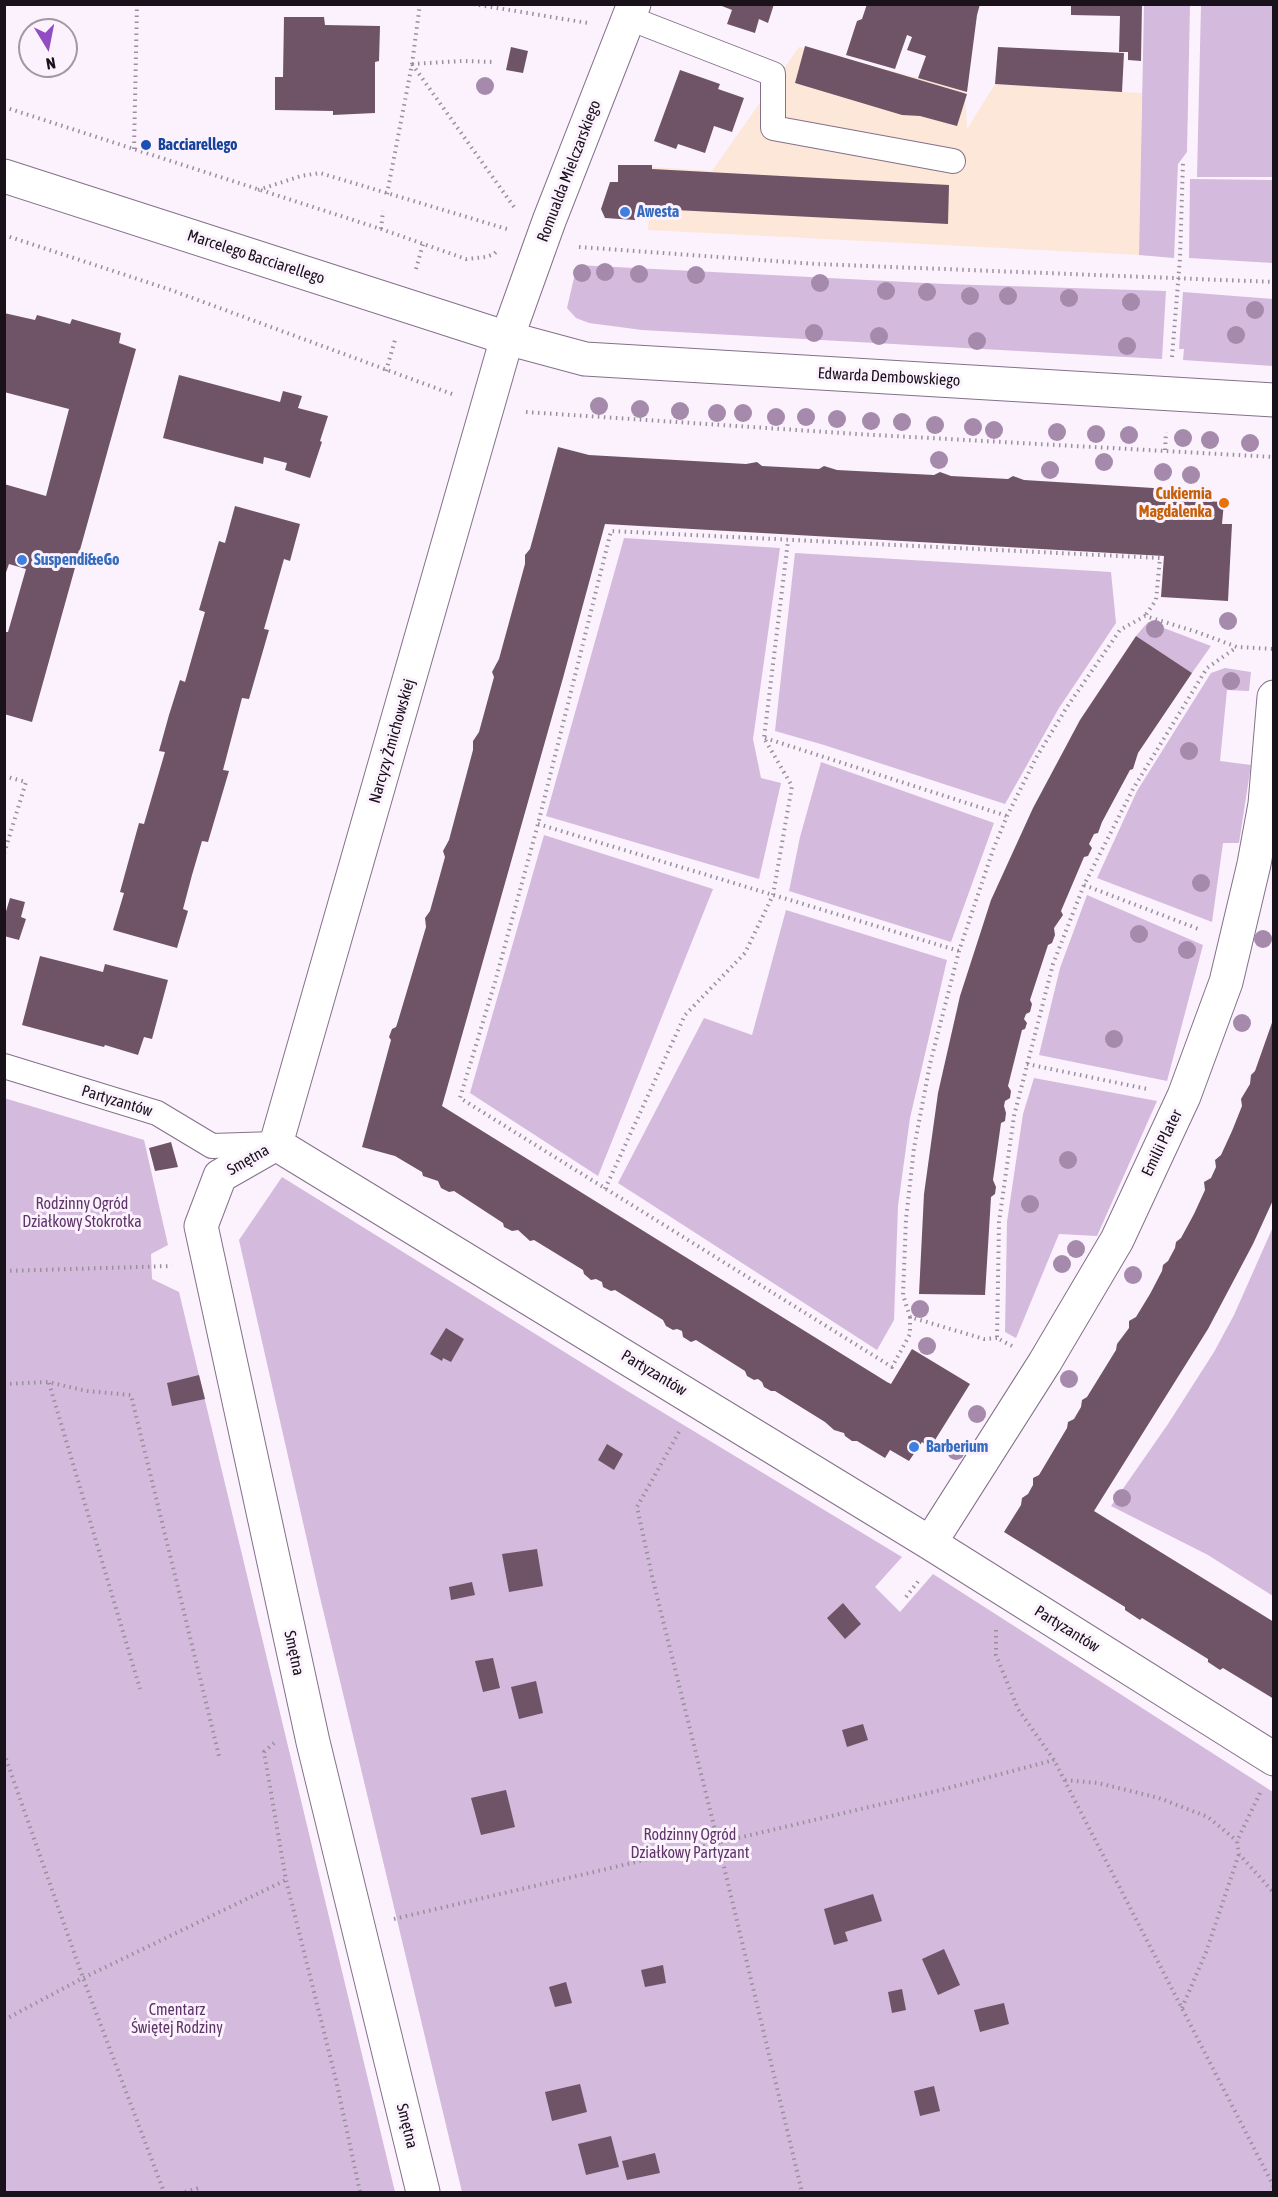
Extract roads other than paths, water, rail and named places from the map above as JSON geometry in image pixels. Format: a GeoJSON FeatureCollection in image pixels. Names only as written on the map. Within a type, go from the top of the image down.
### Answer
{"type":"FeatureCollection","features":[{"type":"Feature","properties":{"kind":"street","name":"Romualda Mielczarskiego"},"geometry":{"type":"LineString","coordinates":[[507,338],[549,221],[628,19]]}},
{"type":"Feature","properties":{"kind":"street","name":"Marcelego Bacciarellego"},"geometry":{"type":"LineString","coordinates":[[4,176],[507,338]]}},
{"type":"Feature","properties":{"kind":"street","name":"Edwarda Dembowskiego"},"geometry":{"type":"LineString","coordinates":[[507,338],[585,359],[617,362],[1274,400]]}},
{"type":"Feature","properties":{"kind":"street","name":"Narcyzy Żmichowskiej"},"geometry":{"type":"LineString","coordinates":[[276,1144],[507,338]]}},
{"type":"Feature","properties":{"kind":"street","name":"Emilii Plater"},"geometry":{"type":"LineString","coordinates":[[930,1543],[1045,1362],[1116,1240],[1184,1096],[1223,991],[1254,864],[1265,804],[1274,697]]}},
{"type":"Feature","properties":{"kind":"street","name":"Smętna"},"geometry":{"type":"LineString","coordinates":[[276,1144],[220,1176],[201,1226],[309,1725],[423,2193]]}},
{"type":"Feature","properties":{"kind":"street","name":"Partyzantów"},"geometry":{"type":"LineString","coordinates":[[276,1144],[1005,1589],[1269,1772]]}},
{"type":"Feature","properties":{"kind":"lane"},"geometry":{"type":"LineString","coordinates":[[628,19],[773,74],[773,128],[953,161]]}},
{"type":"Feature","properties":{"kind":"lane","name":"Partyzantów"},"geometry":{"type":"LineString","coordinates":[[4,1066],[157,1113],[212,1146],[276,1144]]}},
{"type":"Feature","properties":{"kind":"place","name":"Bacciarellego"},"geometry":{"type":"Point","coordinates":[146,145]}},
{"type":"Feature","properties":{"kind":"place","name":"Awesta"},"geometry":{"type":"Point","coordinates":[625,212]}},
{"type":"Feature","properties":{"kind":"place","name":"Cukiernia Magdalenka"},"geometry":{"type":"Point","coordinates":[1224,503]}},
{"type":"Feature","properties":{"kind":"place","name":"Suspendi&eGo"},"geometry":{"type":"Point","coordinates":[22,560]}},
{"type":"Feature","properties":{"kind":"place","name":"Barberium"},"geometry":{"type":"Point","coordinates":[914,1447]}},
{"type":"Feature","properties":{"kind":"park label","name":"Rodzinny Ogród Działkowy Stokrotka"},"geometry":{"type":"Point","coordinates":[82,1213]}},
{"type":"Feature","properties":{"kind":"park label","name":"Rodzinny Ogród Działkowy Partyzant"},"geometry":{"type":"Point","coordinates":[690,1844]}},
{"type":"Feature","properties":{"kind":"park label","name":"Cmentarz Świętej Rodziny"},"geometry":{"type":"Point","coordinates":[177,2019]}}]}
